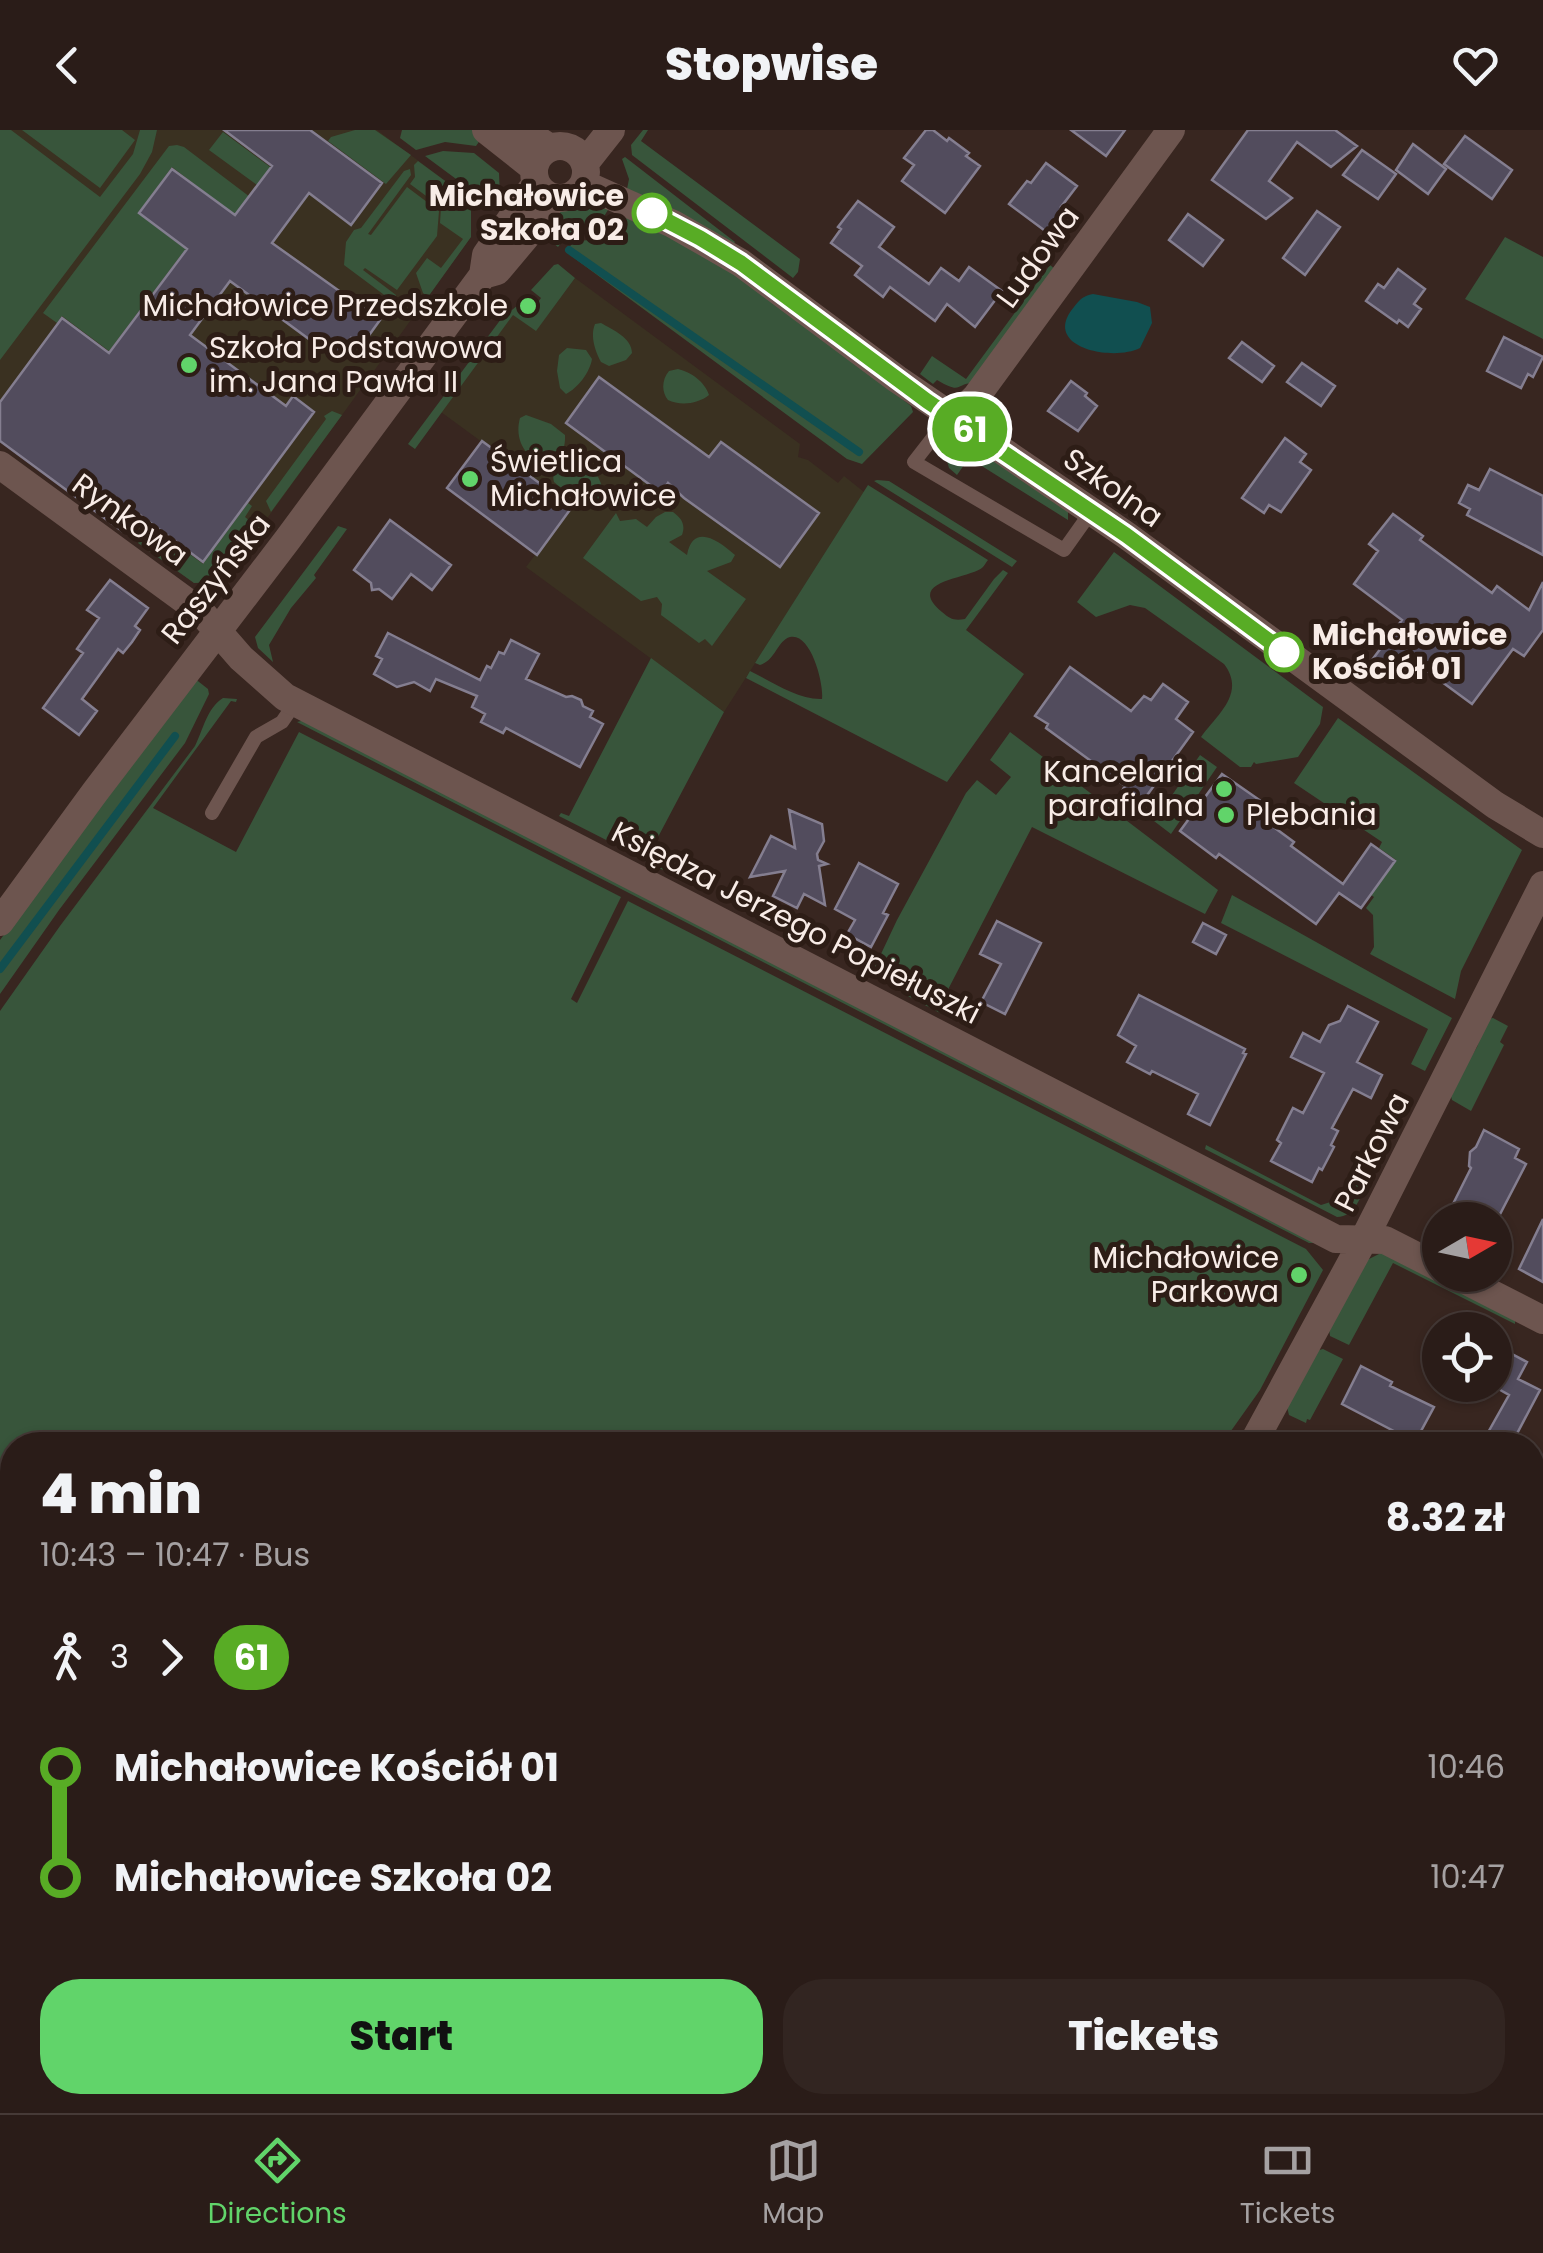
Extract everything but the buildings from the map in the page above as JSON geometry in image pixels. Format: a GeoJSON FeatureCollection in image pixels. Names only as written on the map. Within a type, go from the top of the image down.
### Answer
{"type":"FeatureCollection","features":[{"type":"Feature","properties":{"kind":"street","name":"Szkolna"},"geometry":{"type":"LineString","coordinates":[[486,130],[561,165],[741,263],[896,379],[1091,512],[1495,805],[1543,834]]}},
{"type":"Feature","properties":{"kind":"street","name":"Szkolna"},"geometry":{"type":"LineString","coordinates":[[522,130],[561,165]]}},
{"type":"Feature","properties":{"kind":"street","name":"Raszyńska"},"geometry":{"type":"LineString","coordinates":[[0,922],[484,275],[497,271],[528,233],[561,165],[611,130]]}},
{"type":"Feature","properties":{"kind":"street","name":"Ludowa"},"geometry":{"type":"LineString","coordinates":[[954,418],[976,397],[1172,130]]}},
{"type":"Feature","properties":{"kind":"street","name":"Rynkowa"},"geometry":{"type":"LineString","coordinates":[[0,465],[201,612],[217,630]]}},
{"type":"Feature","properties":{"kind":"street","name":"Księdza Jerzego Popiełuszki"},"geometry":{"type":"LineString","coordinates":[[217,630],[258,675],[295,703],[1340,1240],[1389,1242],[1422,1259]]}},
{"type":"Feature","properties":{"kind":"street","name":"Parkowa"},"geometry":{"type":"LineString","coordinates":[[1259,1432],[1364,1239],[1543,885]]}},
{"type":"Feature","properties":{"kind":"street"},"geometry":{"type":"LineString","coordinates":[[1488,1292],[1543,1320]]}},
{"type":"Feature","properties":{"kind":"lane"},"geometry":{"type":"LineString","coordinates":[[954,418],[942,426],[914,462],[1064,550],[1091,512]]}},
{"type":"Feature","properties":{"kind":"lane"},"geometry":{"type":"LineString","coordinates":[[212,814],[256,737],[282,722],[295,703]]}},
{"type":"Feature","properties":{"kind":"shaded area","name":"Szkoła Podstawowa im. Jana Pawła II"},"geometry":{"type":"Polygon","coordinates":[[[0,130],[377,130],[471,200],[471,237],[221,582],[194,583],[0,441],[0,130]]]}},
{"type":"Feature","properties":{"kind":"shaded area"},"geometry":{"type":"Polygon","coordinates":[[[575,278],[800,444],[798,457],[838,483],[844,476],[864,492],[724,712],[526,567],[571,507],[441,412],[513,314],[536,330],[575,278]]]}},
{"type":"Feature","properties":{"kind":"green space"},"geometry":{"type":"Polygon","coordinates":[[[0,130],[11,130],[100,197],[133,154],[140,130],[157,130],[152,152],[140,174],[0,360],[0,130]]]}},
{"type":"Feature","properties":{"kind":"green space"},"geometry":{"type":"Polygon","coordinates":[[[22,130],[122,130],[135,140],[100,188],[22,130]]]}},
{"type":"Feature","properties":{"kind":"green space"},"geometry":{"type":"Polygon","coordinates":[[[355,130],[375,130],[411,155],[386,184],[328,141],[355,130]]]}},
{"type":"Feature","properties":{"kind":"green space"},"geometry":{"type":"Polygon","coordinates":[[[402,130],[477,130],[483,136],[476,146],[445,142],[416,150],[400,138],[402,130]]]}},
{"type":"Feature","properties":{"kind":"green space"},"geometry":{"type":"Polygon","coordinates":[[[643,130],[648,130],[641,141],[800,259],[793,278],[632,155],[631,145],[643,130]]]}},
{"type":"Feature","properties":{"kind":"green space"},"geometry":{"type":"Polygon","coordinates":[[[223,132],[277,172],[257,185],[209,150],[223,132]]]}},
{"type":"Feature","properties":{"kind":"green space"},"geometry":{"type":"Polygon","coordinates":[[[177,145],[250,197],[241,220],[172,167],[138,213],[187,250],[109,351],[62,316],[57,323],[43,313],[169,146],[177,145]]]}},
{"type":"Feature","properties":{"kind":"green space"},"geometry":{"type":"Polygon","coordinates":[[[443,151],[474,153],[499,173],[500,197],[494,207],[425,156],[443,151]]]}},
{"type":"Feature","properties":{"kind":"green space"},"geometry":{"type":"Polygon","coordinates":[[[625,157],[735,242],[733,245],[627,189],[629,179],[622,159],[625,157]]]}},
{"type":"Feature","properties":{"kind":"green space"},"geometry":{"type":"Polygon","coordinates":[[[418,161],[471,200],[471,237],[428,297],[416,273],[427,258],[441,268],[463,239],[440,223],[441,207],[410,184],[418,161]]]}},
{"type":"Feature","properties":{"kind":"green space"},"geometry":{"type":"Polygon","coordinates":[[[410,169],[411,175],[368,234],[407,187],[439,211],[437,236],[397,290],[363,270],[396,295],[396,301],[344,265],[346,242],[404,171],[410,169]]]}},
{"type":"Feature","properties":{"kind":"green space"},"geometry":{"type":"Polygon","coordinates":[[[587,200],[610,207],[595,228],[567,239],[558,247],[544,236],[550,228],[543,222],[559,208],[587,200]]]}},
{"type":"Feature","properties":{"kind":"green space"},"geometry":{"type":"Polygon","coordinates":[[[617,211],[713,259],[851,359],[911,406],[913,412],[862,464],[847,459],[566,252],[575,243],[602,232],[617,211]]]}},
{"type":"Feature","properties":{"kind":"green space"},"geometry":{"type":"Polygon","coordinates":[[[1505,237],[1543,257],[1543,339],[1465,299],[1505,237]]]}},
{"type":"Feature","properties":{"kind":"green space"},"geometry":{"type":"Polygon","coordinates":[[[558,264],[575,278],[536,331],[513,315],[415,449],[408,444],[501,319],[518,305],[518,311],[527,317],[541,298],[531,290],[558,264]]]}},
{"type":"Feature","properties":{"kind":"green space"},"geometry":{"type":"Polygon","coordinates":[[[1050,265],[1056,270],[976,383],[955,388],[937,380],[933,384],[920,374],[932,356],[966,379],[1050,265]]]}},
{"type":"Feature","properties":{"kind":"green space"},"geometry":{"type":"Polygon","coordinates":[[[601,323],[629,343],[632,353],[626,360],[609,366],[601,362],[593,333],[595,324],[601,323]]]}},
{"type":"Feature","properties":{"kind":"green space"},"geometry":{"type":"Polygon","coordinates":[[[567,348],[586,350],[592,359],[583,379],[566,394],[560,388],[557,371],[559,355],[567,348]]]}},
{"type":"Feature","properties":{"kind":"green space"},"geometry":{"type":"Polygon","coordinates":[[[678,369],[697,378],[709,395],[689,403],[668,400],[663,389],[665,378],[669,371],[678,369]]]}},
{"type":"Feature","properties":{"kind":"green space"},"geometry":{"type":"Polygon","coordinates":[[[332,411],[342,415],[271,512],[266,501],[326,419],[324,416],[332,411]]]}},
{"type":"Feature","properties":{"kind":"green space"},"geometry":{"type":"Polygon","coordinates":[[[526,415],[551,424],[565,435],[563,450],[557,458],[539,461],[522,446],[520,418],[526,415]]]}},
{"type":"Feature","properties":{"kind":"green space"},"geometry":{"type":"Polygon","coordinates":[[[968,443],[1068,511],[1068,520],[969,458],[957,475],[949,468],[949,453],[968,443]]]}},
{"type":"Feature","properties":{"kind":"green space"},"geometry":{"type":"Polygon","coordinates":[[[576,455],[597,475],[604,492],[600,499],[575,496],[554,482],[558,465],[576,455]]]}},
{"type":"Feature","properties":{"kind":"green space"},"geometry":{"type":"Polygon","coordinates":[[[874,481],[889,481],[1017,561],[1012,567],[874,481]]]}},
{"type":"Feature","properties":{"kind":"green space"},"geometry":{"type":"Polygon","coordinates":[[[868,485],[988,560],[976,571],[943,582],[930,593],[932,601],[947,616],[965,619],[994,579],[1003,570],[1008,573],[966,630],[1024,674],[947,782],[746,678],[750,671],[794,693],[822,699],[815,660],[797,638],[782,642],[765,663],[755,663],[868,485]]]}},
{"type":"Feature","properties":{"kind":"green space"},"geometry":{"type":"Polygon","coordinates":[[[152,491],[168,503],[152,526],[203,564],[248,503],[252,506],[245,517],[259,528],[221,582],[194,583],[138,543],[145,532],[130,521],[152,491]]]}},
{"type":"Feature","properties":{"kind":"green space"},"geometry":{"type":"Polygon","coordinates":[[[665,512],[673,512],[682,522],[682,535],[669,542],[687,555],[695,539],[707,537],[735,555],[731,562],[707,571],[746,599],[712,646],[705,639],[699,643],[661,615],[662,604],[657,597],[641,601],[583,558],[616,513],[620,521],[636,519],[647,527],[665,512]]]}},
{"type":"Feature","properties":{"kind":"green space"},"geometry":{"type":"Polygon","coordinates":[[[338,526],[347,529],[269,645],[273,662],[258,648],[255,637],[338,526]]]}},
{"type":"Feature","properties":{"kind":"green space"},"geometry":{"type":"Polygon","coordinates":[[[1114,552],[1323,707],[1320,724],[1298,757],[1240,767],[1201,737],[1231,694],[1230,675],[1224,664],[1145,608],[1130,605],[1096,617],[1077,602],[1114,552]]]}},
{"type":"Feature","properties":{"kind":"green space"},"geometry":{"type":"Polygon","coordinates":[[[651,658],[724,712],[648,856],[692,880],[690,884],[632,854],[633,849],[620,842],[618,846],[559,816],[569,816],[651,658]]]}},
{"type":"Feature","properties":{"kind":"green space"},"geometry":{"type":"Polygon","coordinates":[[[194,678],[209,694],[185,743],[0,994],[0,940],[194,678]]]}},
{"type":"Feature","properties":{"kind":"green space"},"geometry":{"type":"Polygon","coordinates":[[[223,698],[237,699],[231,701],[153,808],[236,852],[299,732],[621,897],[571,999],[577,1003],[628,901],[1306,1249],[1323,1270],[1260,1390],[1230,1432],[0,1432],[0,1011],[195,746],[223,698]]]}},
{"type":"Feature","properties":{"kind":"green space"},"geometry":{"type":"Polygon","coordinates":[[[1338,718],[1522,850],[1461,971],[1455,999],[1370,954],[1374,947],[1373,915],[1366,908],[1396,860],[1379,848],[1382,842],[1294,783],[1338,718]]]}},
{"type":"Feature","properties":{"kind":"green space"},"geometry":{"type":"Polygon","coordinates":[[[305,720],[1316,1243],[1309,1243],[297,722],[305,720]]]}},
{"type":"Feature","properties":{"kind":"green space"},"geometry":{"type":"Polygon","coordinates":[[[1010,732],[1218,890],[1205,914],[1032,827],[939,1007],[940,1013],[872,973],[966,793],[977,780],[996,795],[1011,777],[990,760],[1010,732]]]}},
{"type":"Feature","properties":{"kind":"green space"},"geometry":{"type":"Polygon","coordinates":[[[1200,755],[1217,767],[1171,834],[1154,821],[1200,755]]]}},
{"type":"Feature","properties":{"kind":"green space"},"geometry":{"type":"Polygon","coordinates":[[[1232,895],[1452,1018],[1425,1071],[1411,1064],[1428,1029],[1221,923],[1232,895]]]}},
{"type":"Feature","properties":{"kind":"green space"},"geometry":{"type":"Polygon","coordinates":[[[1487,1019],[1508,1026],[1500,1042],[1504,1045],[1471,1111],[1452,1100],[1450,1092],[1477,1047],[1487,1019]]]}},
{"type":"Feature","properties":{"kind":"green space"},"geometry":{"type":"Polygon","coordinates":[[[1206,1145],[1321,1205],[1343,1198],[1355,1174],[1368,1181],[1353,1210],[1337,1217],[1205,1149],[1206,1145]]]}},
{"type":"Feature","properties":{"kind":"green space"},"geometry":{"type":"Polygon","coordinates":[[[1381,1253],[1393,1255],[1422,1270],[1422,1278],[1393,1263],[1349,1345],[1330,1336],[1329,1328],[1365,1261],[1381,1253]]]}},
{"type":"Feature","properties":{"kind":"green space"},"geometry":{"type":"Polygon","coordinates":[[[1451,1292],[1464,1292],[1502,1312],[1491,1312],[1451,1292]]]}},
{"type":"Feature","properties":{"kind":"green space"},"geometry":{"type":"Polygon","coordinates":[[[1323,1349],[1343,1359],[1306,1423],[1289,1415],[1287,1407],[1316,1351],[1323,1349]]]}},
{"type":"Feature","properties":{"kind":"water"},"geometry":{"type":"Polygon","coordinates":[[[1093,294],[1150,307],[1152,323],[1140,348],[1098,352],[1073,341],[1066,332],[1066,321],[1080,300],[1093,294]]]}},
{"type":"Feature","properties":{"kind":"waterway"},"geometry":{"type":"LineString","coordinates":[[569,250],[859,452]]}},
{"type":"Feature","properties":{"kind":"waterway"},"geometry":{"type":"LineString","coordinates":[[0,969],[175,736]]}},
{"type":"Feature","properties":{"kind":"bus line","name":"61"},"geometry":{"type":"LineString","coordinates":[[652,213],[741,263],[927,401],[1126,535],[1284,652]]}},
{"type":"Feature","properties":{"kind":"place","name":"Michałowice Szkoła 02"},"geometry":{"type":"Point","coordinates":[652,213]}},
{"type":"Feature","properties":{"kind":"place","name":"Michałowice Przedszkole"},"geometry":{"type":"Point","coordinates":[528,306]}},
{"type":"Feature","properties":{"kind":"place","name":"Szkoła Podstawowa im. Jana Pawła II"},"geometry":{"type":"Point","coordinates":[189,365]}},
{"type":"Feature","properties":{"kind":"place","name":"Świetlica Michałowice"},"geometry":{"type":"Point","coordinates":[470,479]}},
{"type":"Feature","properties":{"kind":"place","name":"Michałowice Kościół 01"},"geometry":{"type":"Point","coordinates":[1284,652]}},
{"type":"Feature","properties":{"kind":"place","name":"Kancelaria parafialna"},"geometry":{"type":"Point","coordinates":[1224,789]}},
{"type":"Feature","properties":{"kind":"place","name":"Plebania"},"geometry":{"type":"Point","coordinates":[1226,815]}},
{"type":"Feature","properties":{"kind":"place","name":"Michałowice Parkowa"},"geometry":{"type":"Point","coordinates":[1299,1275]}}]}
